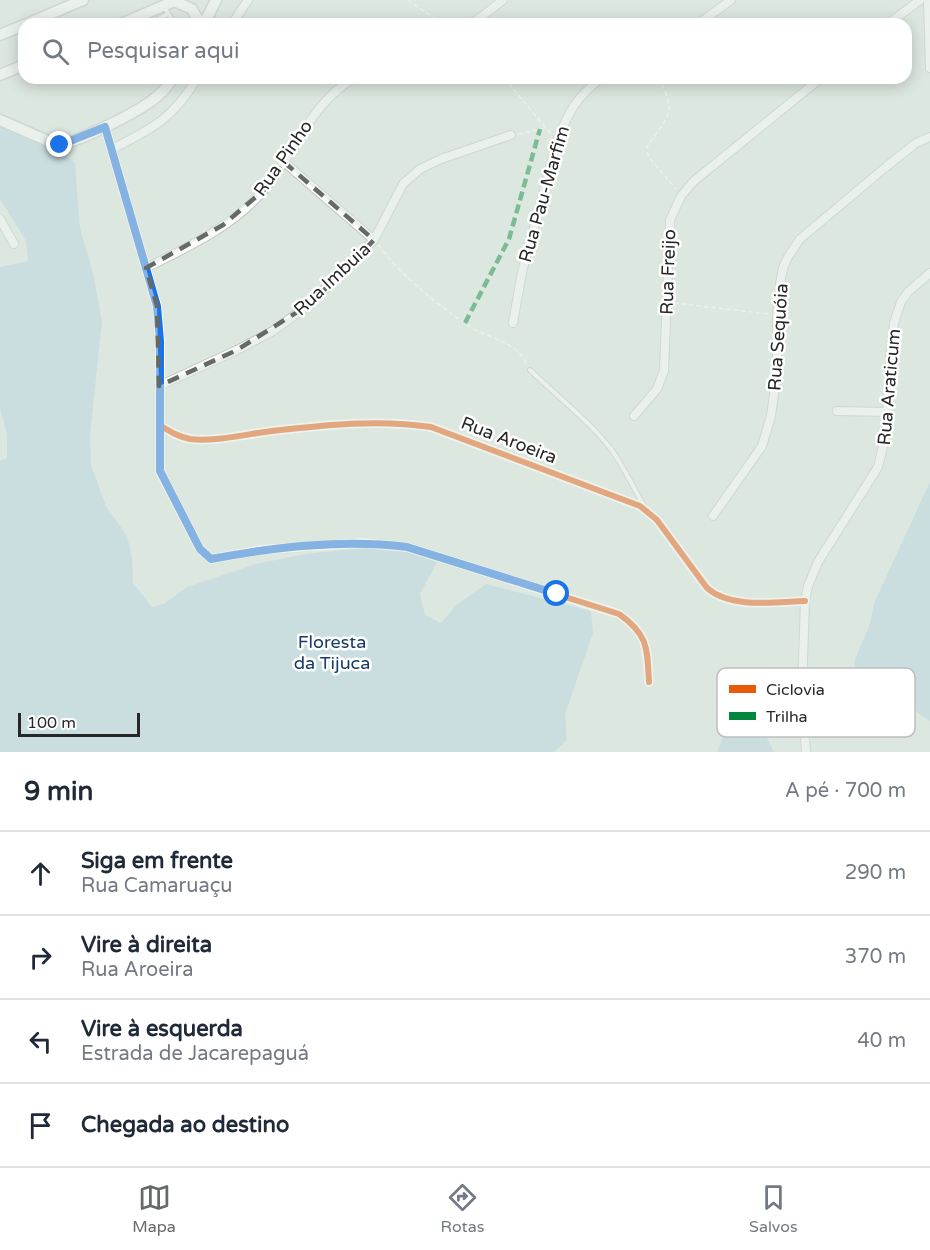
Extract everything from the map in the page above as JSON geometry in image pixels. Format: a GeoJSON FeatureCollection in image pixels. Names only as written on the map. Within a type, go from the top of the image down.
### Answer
{"type":"FeatureCollection","features":[{"type":"Feature","properties":{"kind":"street"},"geometry":{"type":"LineString","coordinates":[[42,18],[84,0]]}},
{"type":"Feature","properties":{"kind":"street"},"geometry":{"type":"LineString","coordinates":[[206,18],[216,0]]}},
{"type":"Feature","properties":{"kind":"street"},"geometry":{"type":"LineString","coordinates":[[236,18],[248,0]]}},
{"type":"Feature","properties":{"kind":"street"},"geometry":{"type":"LineString","coordinates":[[480,18],[503,0]]}},
{"type":"Feature","properties":{"kind":"street"},"geometry":{"type":"LineString","coordinates":[[706,18],[731,0]]}},
{"type":"Feature","properties":{"kind":"street"},"geometry":{"type":"LineString","coordinates":[[896,18],[920,0]]}},
{"type":"Feature","properties":{"kind":"street"},"geometry":{"type":"LineString","coordinates":[[928,0],[930,68]]}},
{"type":"Feature","properties":{"kind":"street"},"geometry":{"type":"LineString","coordinates":[[138,18],[171,5],[192,9],[198,18]]}},
{"type":"Feature","properties":{"kind":"street"},"geometry":{"type":"LineString","coordinates":[[0,35],[18,28]]}},
{"type":"Feature","properties":{"kind":"street"},"geometry":{"type":"LineString","coordinates":[[0,75],[18,68]]}},
{"type":"Feature","properties":{"kind":"street"},"geometry":{"type":"LineString","coordinates":[[0,120],[60,145],[105,127],[151,102],[168,84]]}},
{"type":"Feature","properties":{"kind":"street"},"geometry":{"type":"LineString","coordinates":[[112,149],[159,124],[193,84]]}},
{"type":"Feature","properties":{"kind":"street","name":"Rua Pinho"},"geometry":{"type":"LineString","coordinates":[[146,268],[190,246],[223,225],[264,190],[321,104],[346,84]]}},
{"type":"Feature","properties":{"kind":"street","name":"Rua Pau-Marfim"},"geometry":{"type":"LineString","coordinates":[[513,322],[522,272],[557,141],[578,98],[594,84]]}},
{"type":"Feature","properties":{"kind":"street","name":"Rua Freijo"},"geometry":{"type":"LineString","coordinates":[[634,416],[651,399],[662,379],[670,220],[681,196],[694,181],[814,84]]}},
{"type":"Feature","properties":{"kind":"street"},"geometry":{"type":"LineString","coordinates":[[105,127],[157,306],[160,341],[160,471],[200,549],[211,559],[260,550],[319,545],[363,543],[407,547],[619,614],[631,622],[647,647],[649,682]]}},
{"type":"Feature","properties":{"kind":"street","name":"Rua Imbuia"},"geometry":{"type":"LineString","coordinates":[[159,386],[273,331],[310,303],[374,240],[403,184],[420,169],[441,159],[511,135]]}},
{"type":"Feature","properties":{"kind":"street","name":"Rua Sequóia"},"geometry":{"type":"LineString","coordinates":[[713,516],[762,446],[771,416],[776,383],[777,315],[783,268],[800,239],[894,160],[916,143],[930,137]]}},
{"type":"Feature","properties":{"kind":"street"},"geometry":{"type":"LineString","coordinates":[[284,162],[374,240]]}},
{"type":"Feature","properties":{"kind":"street"},"geometry":{"type":"LineString","coordinates":[[0,219],[14,244]]}},
{"type":"Feature","properties":{"kind":"street","name":"Rua Araticum"},"geometry":{"type":"LineString","coordinates":[[803,668],[805,601],[808,586],[818,562],[878,467],[886,434],[894,323],[901,302],[908,292],[930,273]]}},
{"type":"Feature","properties":{"kind":"street"},"geometry":{"type":"LineString","coordinates":[[837,411],[888,412]]}},
{"type":"Feature","properties":{"kind":"street","name":"Rua Aroeira"},"geometry":{"type":"LineString","coordinates":[[161,426],[178,436],[193,439],[247,436],[269,431],[372,422],[431,427],[640,506],[657,520],[713,594],[743,601],[805,601]]}},
{"type":"Feature","properties":{"kind":"street","name":"Rua Araticum"},"geometry":{"type":"LineString","coordinates":[[805,737],[806,752]]}},
{"type":"Feature","properties":{"kind":"lane"},"geometry":{"type":"LineString","coordinates":[[156,18],[171,5]]}},
{"type":"Feature","properties":{"kind":"lane"},"geometry":{"type":"LineString","coordinates":[[530,370],[590,426],[611,450],[625,470],[647,511]]}},
{"type":"Feature","properties":{"kind":"path"},"geometry":{"type":"LineString","coordinates":[[408,0],[434,18]]}},
{"type":"Feature","properties":{"kind":"path"},"geometry":{"type":"LineString","coordinates":[[509,84],[557,141]]}},
{"type":"Feature","properties":{"kind":"path"},"geometry":{"type":"LineString","coordinates":[[661,84],[670,102],[668,117],[647,147],[648,154],[681,196]]}},
{"type":"Feature","properties":{"kind":"path"},"geometry":{"type":"LineString","coordinates":[[511,135],[546,128]]}},
{"type":"Feature","properties":{"kind":"path"},"geometry":{"type":"LineString","coordinates":[[374,240],[389,259],[415,284],[468,326],[509,344],[518,351],[530,370]]}},
{"type":"Feature","properties":{"kind":"path"},"geometry":{"type":"LineString","coordinates":[[667,302],[777,315]]}},
{"type":"Feature","properties":{"kind":"highlighted area"},"geometry":{"type":"Polygon","coordinates":[[[284,162],[374,240],[310,304],[237,350],[159,386],[157,306],[146,268],[223,225],[264,190],[284,162]]]}},
{"type":"Feature","properties":{"kind":"green space","name":"Floresta da Tijuca"},"geometry":{"type":"Polygon","coordinates":[[[0,124],[58,150],[75,163],[80,228],[93,273],[102,321],[90,436],[91,465],[106,506],[127,536],[132,558],[133,583],[152,607],[164,604],[187,587],[256,564],[305,554],[353,549],[398,549],[437,562],[420,594],[425,615],[441,623],[456,605],[486,584],[591,611],[593,633],[565,714],[567,740],[554,752],[0,752],[0,461],[7,458],[7,434],[0,408],[0,267],[28,261],[26,241],[0,199],[0,124]]]}},
{"type":"Feature","properties":{"kind":"green space"},"geometry":{"type":"Polygon","coordinates":[[[930,482],[930,721],[915,711],[915,668],[855,668],[855,659],[870,624],[874,603],[930,482]]]}},
{"type":"Feature","properties":{"kind":"green space"},"geometry":{"type":"Polygon","coordinates":[[[723,737],[766,737],[774,752],[717,752],[723,737]]]}},
{"type":"Feature","properties":{"kind":"marked path"},"geometry":{"type":"LineString","coordinates":[[465,323],[509,239],[540,129]]}},
{"type":"Feature","properties":{"kind":"cycle path"},"geometry":{"type":"LineString","coordinates":[[105,127],[157,306],[160,341],[160,472],[200,549],[211,559],[260,550],[297,547],[363,543],[407,547],[619,614],[641,636],[647,652],[649,682]]}},
{"type":"Feature","properties":{"kind":"cycle path"},"geometry":{"type":"LineString","coordinates":[[161,426],[182,437],[200,440],[352,424],[391,423],[431,427],[640,506],[657,520],[707,588],[717,595],[754,603],[805,601]]}},
{"type":"Feature","properties":{"kind":"route"},"geometry":{"type":"LineString","coordinates":[[60,145],[105,127],[157,306],[160,341],[160,471],[200,549],[211,559],[260,550],[363,543],[384,544],[407,547],[557,594]]}}]}
